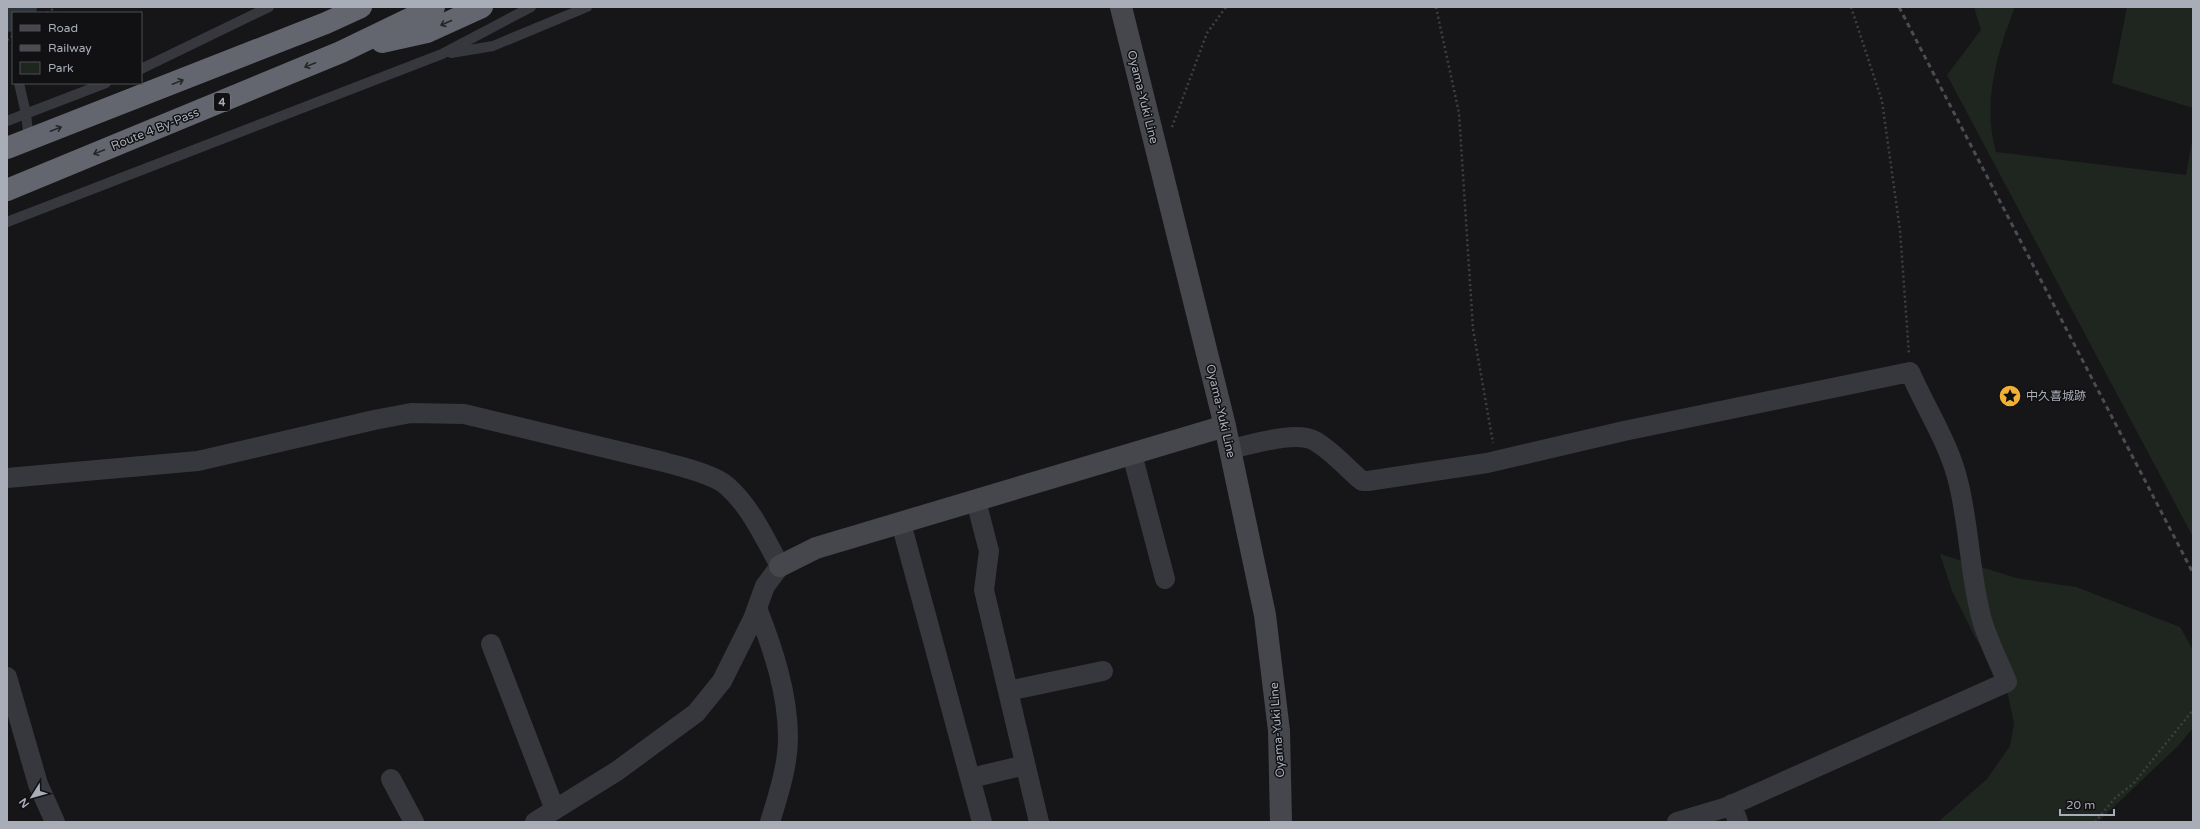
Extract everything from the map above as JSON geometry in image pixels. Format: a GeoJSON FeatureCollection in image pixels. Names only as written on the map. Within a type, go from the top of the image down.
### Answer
{"type":"FeatureCollection","features":[{"type":"Feature","properties":{"kind":"highway"},"geometry":{"type":"LineString","coordinates":[[326,23],[349,7]]}},
{"type":"Feature","properties":{"kind":"highway"},"geometry":{"type":"LineString","coordinates":[[7,148],[29,140],[139,90],[326,23],[361,7]]}},
{"type":"Feature","properties":{"kind":"highway","name":"Route 4 By-Pass"},"geometry":{"type":"LineString","coordinates":[[7,190],[342,52],[434,7]]}},
{"type":"Feature","properties":{"kind":"highway"},"geometry":{"type":"LineString","coordinates":[[342,52],[427,32],[482,7]]}},
{"type":"Feature","properties":{"kind":"main road","name":"Oyama-Yuki Line"},"geometry":{"type":"LineString","coordinates":[[1121,7],[1225,426],[1269,640],[1279,731],[1281,822]]}},
{"type":"Feature","properties":{"kind":"main road"},"geometry":{"type":"LineString","coordinates":[[780,566],[816,548],[1225,426]]}},
{"type":"Feature","properties":{"kind":"street"},"geometry":{"type":"LineString","coordinates":[[1230,449],[1285,438],[1302,437],[1314,441],[1362,481],[1368,482],[1496,461],[1624,431],[1910,372],[1949,454],[1957,476],[1966,517],[1979,611],[1986,634],[2007,682],[1735,813],[1677,822]]}},
{"type":"Feature","properties":{"kind":"street"},"geometry":{"type":"LineString","coordinates":[[7,478],[198,461],[374,420],[411,413],[464,414],[689,469],[727,485],[749,510],[780,566],[765,586],[757,608],[722,681],[696,713],[617,771],[535,822]]}},
{"type":"Feature","properties":{"kind":"street"},"geometry":{"type":"LineString","coordinates":[[1132,454],[1165,579]]}},
{"type":"Feature","properties":{"kind":"street"},"geometry":{"type":"LineString","coordinates":[[976,501],[989,551],[984,590],[1039,822]]}},
{"type":"Feature","properties":{"kind":"street"},"geometry":{"type":"LineString","coordinates":[[901,523],[982,822]]}},
{"type":"Feature","properties":{"kind":"street"},"geometry":{"type":"LineString","coordinates":[[757,608],[774,650],[784,696],[788,739],[780,789],[770,822]]}},
{"type":"Feature","properties":{"kind":"street"},"geometry":{"type":"LineString","coordinates":[[491,644],[555,810]]}},
{"type":"Feature","properties":{"kind":"street"},"geometry":{"type":"LineString","coordinates":[[1008,691],[1103,671]]}},
{"type":"Feature","properties":{"kind":"street"},"geometry":{"type":"LineString","coordinates":[[7,677],[38,784],[55,822]]}},
{"type":"Feature","properties":{"kind":"street"},"geometry":{"type":"LineString","coordinates":[[971,778],[1026,765]]}},
{"type":"Feature","properties":{"kind":"street"},"geometry":{"type":"LineString","coordinates":[[392,779],[414,822]]}},
{"type":"Feature","properties":{"kind":"lane"},"geometry":{"type":"LineString","coordinates":[[142,69],[269,7]]}},
{"type":"Feature","properties":{"kind":"lane"},"geometry":{"type":"LineString","coordinates":[[7,222],[442,54],[531,7]]}},
{"type":"Feature","properties":{"kind":"lane"},"geometry":{"type":"LineString","coordinates":[[442,54],[493,46],[587,7]]}},
{"type":"Feature","properties":{"kind":"lane"},"geometry":{"type":"LineString","coordinates":[[19,84],[26,114],[29,140]]}},
{"type":"Feature","properties":{"kind":"lane"},"geometry":{"type":"LineString","coordinates":[[7,121],[103,84]]}},
{"type":"Feature","properties":{"kind":"path"},"geometry":{"type":"LineString","coordinates":[[1169,134],[1207,33],[1226,7]]}},
{"type":"Feature","properties":{"kind":"path"},"geometry":{"type":"LineString","coordinates":[[1436,7],[1459,113],[1473,329],[1496,461]]}},
{"type":"Feature","properties":{"kind":"path"},"geometry":{"type":"LineString","coordinates":[[1851,7],[1882,101],[1900,230],[1910,372]]}},
{"type":"Feature","properties":{"kind":"path"},"geometry":{"type":"LineString","coordinates":[[2095,822],[2116,798],[2133,784],[2193,710]]}},
{"type":"Feature","properties":{"kind":"green space"},"geometry":{"type":"Polygon","coordinates":[[[1974,7],[2015,7],[1997,60],[1991,97],[1992,134],[1996,152],[2186,175],[2193,136],[2193,537],[1947,75],[1981,30],[1974,7]]]}},
{"type":"Feature","properties":{"kind":"green space"},"geometry":{"type":"Polygon","coordinates":[[[2127,7],[2193,7],[2193,108],[2112,83],[2127,7]]]}},
{"type":"Feature","properties":{"kind":"green space"},"geometry":{"type":"Polygon","coordinates":[[[1940,554],[2016,578],[2076,587],[2180,627],[2193,650],[2193,728],[2178,746],[2098,822],[1938,822],[1987,779],[2010,746],[2014,723],[2006,686],[1975,637],[1952,591],[1940,554]]]}},
{"type":"Feature","properties":{"kind":"waterway"},"geometry":{"type":"LineString","coordinates":[[13,12],[21,7]]}},
{"type":"Feature","properties":{"kind":"waterway"},"geometry":{"type":"LineString","coordinates":[[7,16],[12,13]]}},
{"type":"Feature","properties":{"kind":"railway"},"geometry":{"type":"LineString","coordinates":[[1899,7],[2193,573]]}},
{"type":"Feature","properties":{"kind":"place","name":"中久喜城跡"},"geometry":{"type":"Point","coordinates":[2010,396]}}]}
